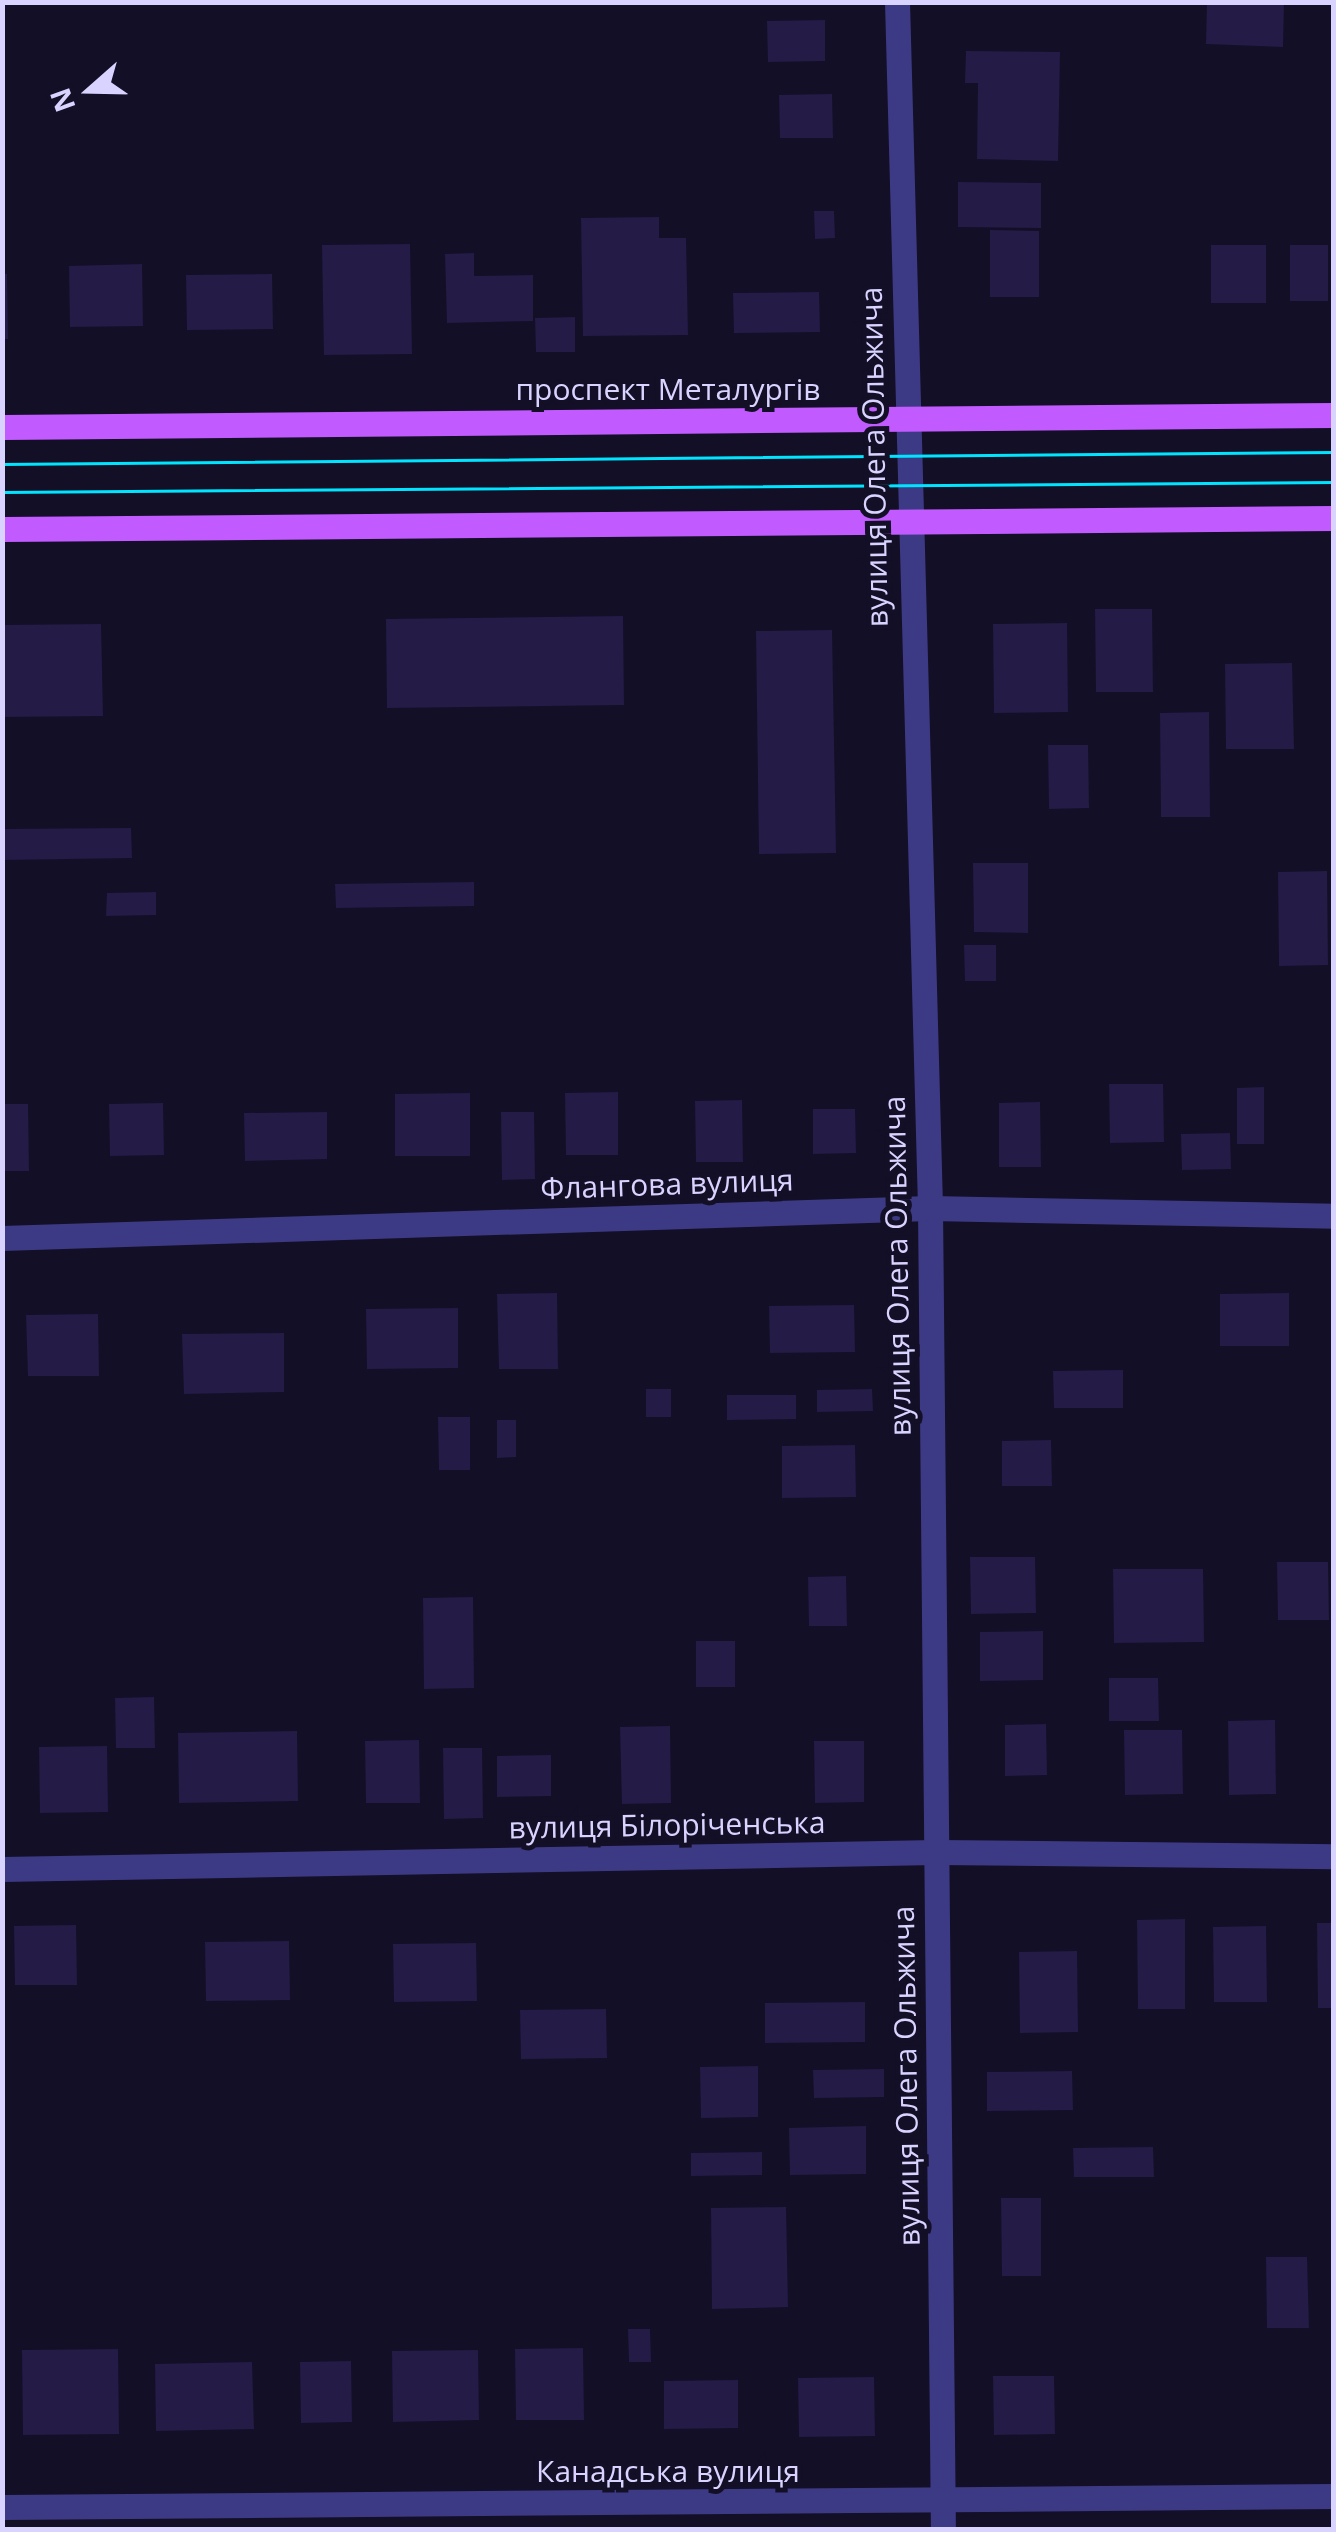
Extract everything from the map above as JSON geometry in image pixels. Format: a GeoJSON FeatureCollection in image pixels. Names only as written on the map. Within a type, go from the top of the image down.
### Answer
{"type":"FeatureCollection","features":[{"type":"Feature","properties":{"kind":"main road","name":"проспект Металургів"},"geometry":{"type":"LineString","coordinates":[[2,427],[1334,415]]}},
{"type":"Feature","properties":{"kind":"main road"},"geometry":{"type":"LineString","coordinates":[[2,528],[1334,518]]}},
{"type":"Feature","properties":{"kind":"street","name":"вулиця Олега Ольжича"},"geometry":{"type":"LineString","coordinates":[[897,2],[906,521],[930,1208],[943,2530]]}},
{"type":"Feature","properties":{"kind":"street","name":"Флангова вулиця"},"geometry":{"type":"LineString","coordinates":[[2,1238],[930,1208],[1334,1216]]}},
{"type":"Feature","properties":{"kind":"street","name":"вулиця Білоріченська"},"geometry":{"type":"LineString","coordinates":[[2,1870],[936,1852],[1334,1856]]}},
{"type":"Feature","properties":{"kind":"street","name":"Канадська вулиця"},"geometry":{"type":"LineString","coordinates":[[2,2508],[1334,2496]]}},
{"type":"Feature","properties":{"kind":"building"},"geometry":{"type":"Polygon","coordinates":[[[1207,2],[1284,2],[1283,47],[1206,44],[1207,2]]]}},
{"type":"Feature","properties":{"kind":"building"},"geometry":{"type":"Polygon","coordinates":[[[825,20],[825,61],[768,62],[767,21],[825,20]]]}},
{"type":"Feature","properties":{"kind":"building"},"geometry":{"type":"Polygon","coordinates":[[[966,51],[1060,52],[1058,161],[977,159],[978,83],[965,83],[966,51]]]}},
{"type":"Feature","properties":{"kind":"building"},"geometry":{"type":"Polygon","coordinates":[[[832,94],[833,138],[780,138],[779,95],[832,94]]]}},
{"type":"Feature","properties":{"kind":"building"},"geometry":{"type":"Polygon","coordinates":[[[958,182],[1041,183],[1041,228],[958,227],[958,182]]]}},
{"type":"Feature","properties":{"kind":"building"},"geometry":{"type":"Polygon","coordinates":[[[814,211],[834,211],[835,238],[815,239],[814,211]]]}},
{"type":"Feature","properties":{"kind":"building"},"geometry":{"type":"Polygon","coordinates":[[[659,217],[659,238],[686,238],[688,335],[583,336],[581,218],[659,217]]]}},
{"type":"Feature","properties":{"kind":"building"},"geometry":{"type":"Polygon","coordinates":[[[990,230],[1039,231],[1039,297],[990,297],[990,230]]]}},
{"type":"Feature","properties":{"kind":"building"},"geometry":{"type":"Polygon","coordinates":[[[410,244],[412,354],[324,355],[322,245],[410,244]]]}},
{"type":"Feature","properties":{"kind":"building"},"geometry":{"type":"Polygon","coordinates":[[[1211,245],[1266,245],[1266,303],[1211,303],[1211,245]]]}},
{"type":"Feature","properties":{"kind":"building"},"geometry":{"type":"Polygon","coordinates":[[[1290,245],[1328,245],[1328,301],[1290,301],[1290,245]]]}},
{"type":"Feature","properties":{"kind":"building"},"geometry":{"type":"Polygon","coordinates":[[[474,253],[474,276],[533,275],[533,321],[447,323],[445,254],[474,253]]]}},
{"type":"Feature","properties":{"kind":"building"},"geometry":{"type":"Polygon","coordinates":[[[142,264],[143,326],[70,327],[69,266],[142,264]]]}},
{"type":"Feature","properties":{"kind":"building"},"geometry":{"type":"Polygon","coordinates":[[[2,274],[7,274],[8,339],[2,339],[2,274]]]}},
{"type":"Feature","properties":{"kind":"building"},"geometry":{"type":"Polygon","coordinates":[[[272,274],[273,329],[187,330],[186,275],[272,274]]]}},
{"type":"Feature","properties":{"kind":"building"},"geometry":{"type":"Polygon","coordinates":[[[819,292],[820,332],[734,333],[733,293],[819,292]]]}},
{"type":"Feature","properties":{"kind":"building"},"geometry":{"type":"Polygon","coordinates":[[[575,317],[575,352],[536,352],[535,318],[575,317]]]}},
{"type":"Feature","properties":{"kind":"building"},"geometry":{"type":"Polygon","coordinates":[[[1095,609],[1152,609],[1153,692],[1096,692],[1095,609]]]}},
{"type":"Feature","properties":{"kind":"building"},"geometry":{"type":"Polygon","coordinates":[[[623,616],[624,705],[387,708],[386,619],[623,616]]]}},
{"type":"Feature","properties":{"kind":"building"},"geometry":{"type":"Polygon","coordinates":[[[1067,623],[1068,712],[994,713],[993,624],[1067,623]]]}},
{"type":"Feature","properties":{"kind":"building"},"geometry":{"type":"Polygon","coordinates":[[[101,624],[103,716],[2,717],[2,625],[101,624]]]}},
{"type":"Feature","properties":{"kind":"building"},"geometry":{"type":"Polygon","coordinates":[[[832,630],[836,853],[759,854],[756,631],[832,630]]]}},
{"type":"Feature","properties":{"kind":"building"},"geometry":{"type":"Polygon","coordinates":[[[1292,663],[1294,749],[1226,749],[1225,664],[1292,663]]]}},
{"type":"Feature","properties":{"kind":"building"},"geometry":{"type":"Polygon","coordinates":[[[1209,712],[1210,817],[1161,817],[1160,713],[1209,712]]]}},
{"type":"Feature","properties":{"kind":"building"},"geometry":{"type":"Polygon","coordinates":[[[1048,745],[1088,745],[1089,808],[1049,809],[1048,745]]]}},
{"type":"Feature","properties":{"kind":"building"},"geometry":{"type":"Polygon","coordinates":[[[131,828],[132,858],[2,860],[2,829],[131,828]]]}},
{"type":"Feature","properties":{"kind":"building"},"geometry":{"type":"Polygon","coordinates":[[[973,863],[1028,863],[1028,933],[974,932],[973,863]]]}},
{"type":"Feature","properties":{"kind":"building"},"geometry":{"type":"Polygon","coordinates":[[[1327,871],[1328,965],[1279,966],[1278,872],[1327,871]]]}},
{"type":"Feature","properties":{"kind":"building"},"geometry":{"type":"Polygon","coordinates":[[[474,882],[474,906],[336,908],[335,884],[474,882]]]}},
{"type":"Feature","properties":{"kind":"building"},"geometry":{"type":"Polygon","coordinates":[[[156,892],[156,915],[106,916],[107,893],[156,892]]]}},
{"type":"Feature","properties":{"kind":"building"},"geometry":{"type":"Polygon","coordinates":[[[964,945],[996,945],[996,981],[965,981],[964,945]]]}},
{"type":"Feature","properties":{"kind":"building"},"geometry":{"type":"Polygon","coordinates":[[[1109,1084],[1163,1084],[1164,1142],[1110,1143],[1109,1084]]]}},
{"type":"Feature","properties":{"kind":"building"},"geometry":{"type":"Polygon","coordinates":[[[1264,1087],[1264,1144],[1237,1144],[1237,1088],[1264,1087]]]}},
{"type":"Feature","properties":{"kind":"building"},"geometry":{"type":"Polygon","coordinates":[[[618,1092],[618,1155],[566,1155],[565,1093],[618,1092]]]}},
{"type":"Feature","properties":{"kind":"building"},"geometry":{"type":"Polygon","coordinates":[[[470,1093],[470,1156],[395,1156],[395,1094],[470,1093]]]}},
{"type":"Feature","properties":{"kind":"building"},"geometry":{"type":"Polygon","coordinates":[[[742,1100],[743,1162],[696,1162],[695,1101],[742,1100]]]}},
{"type":"Feature","properties":{"kind":"building"},"geometry":{"type":"Polygon","coordinates":[[[1040,1102],[1041,1167],[999,1167],[999,1103],[1040,1102]]]}},
{"type":"Feature","properties":{"kind":"building"},"geometry":{"type":"Polygon","coordinates":[[[163,1103],[164,1155],[110,1156],[109,1104],[163,1103]]]}},
{"type":"Feature","properties":{"kind":"building"},"geometry":{"type":"Polygon","coordinates":[[[3,1104],[28,1104],[29,1171],[3,1171],[3,1104]]]}},
{"type":"Feature","properties":{"kind":"building"},"geometry":{"type":"Polygon","coordinates":[[[813,1109],[855,1109],[856,1153],[813,1154],[813,1109]]]}},
{"type":"Feature","properties":{"kind":"building"},"geometry":{"type":"Polygon","coordinates":[[[327,1112],[327,1159],[245,1161],[244,1113],[327,1112]]]}},
{"type":"Feature","properties":{"kind":"building"},"geometry":{"type":"Polygon","coordinates":[[[501,1112],[534,1112],[535,1179],[502,1180],[501,1112]]]}},
{"type":"Feature","properties":{"kind":"building"},"geometry":{"type":"Polygon","coordinates":[[[1230,1133],[1231,1169],[1182,1170],[1181,1134],[1230,1133]]]}},
{"type":"Feature","properties":{"kind":"building"},"geometry":{"type":"Polygon","coordinates":[[[557,1293],[558,1369],[499,1369],[497,1294],[557,1293]]]}},
{"type":"Feature","properties":{"kind":"building"},"geometry":{"type":"Polygon","coordinates":[[[1289,1293],[1289,1346],[1220,1346],[1220,1294],[1289,1293]]]}},
{"type":"Feature","properties":{"kind":"building"},"geometry":{"type":"Polygon","coordinates":[[[854,1305],[855,1352],[770,1353],[769,1306],[854,1305]]]}},
{"type":"Feature","properties":{"kind":"building"},"geometry":{"type":"Polygon","coordinates":[[[458,1308],[458,1368],[367,1369],[366,1309],[458,1308]]]}},
{"type":"Feature","properties":{"kind":"building"},"geometry":{"type":"Polygon","coordinates":[[[98,1314],[99,1376],[28,1376],[26,1315],[98,1314]]]}},
{"type":"Feature","properties":{"kind":"building"},"geometry":{"type":"Polygon","coordinates":[[[284,1333],[284,1392],[184,1394],[182,1334],[284,1333]]]}},
{"type":"Feature","properties":{"kind":"building"},"geometry":{"type":"Polygon","coordinates":[[[1123,1370],[1123,1408],[1054,1408],[1053,1371],[1123,1370]]]}},
{"type":"Feature","properties":{"kind":"building"},"geometry":{"type":"Polygon","coordinates":[[[646,1389],[671,1389],[671,1417],[646,1417],[646,1389]]]}},
{"type":"Feature","properties":{"kind":"building"},"geometry":{"type":"Polygon","coordinates":[[[872,1389],[873,1411],[817,1412],[817,1390],[872,1389]]]}},
{"type":"Feature","properties":{"kind":"building"},"geometry":{"type":"Polygon","coordinates":[[[727,1395],[796,1395],[796,1419],[727,1420],[727,1395]]]}},
{"type":"Feature","properties":{"kind":"building"},"geometry":{"type":"Polygon","coordinates":[[[438,1417],[470,1417],[470,1470],[439,1470],[438,1417]]]}},
{"type":"Feature","properties":{"kind":"building"},"geometry":{"type":"Polygon","coordinates":[[[497,1420],[516,1420],[516,1457],[497,1458],[497,1420]]]}},
{"type":"Feature","properties":{"kind":"building"},"geometry":{"type":"Polygon","coordinates":[[[1051,1440],[1052,1486],[1002,1486],[1002,1441],[1051,1440]]]}},
{"type":"Feature","properties":{"kind":"building"},"geometry":{"type":"Polygon","coordinates":[[[855,1445],[856,1497],[782,1498],[782,1446],[855,1445]]]}},
{"type":"Feature","properties":{"kind":"building"},"geometry":{"type":"Polygon","coordinates":[[[970,1557],[1035,1557],[1036,1613],[971,1614],[970,1557]]]}},
{"type":"Feature","properties":{"kind":"building"},"geometry":{"type":"Polygon","coordinates":[[[1277,1562],[1328,1562],[1329,1620],[1278,1620],[1277,1562]]]}},
{"type":"Feature","properties":{"kind":"building"},"geometry":{"type":"Polygon","coordinates":[[[1113,1569],[1203,1569],[1204,1642],[1114,1643],[1113,1569]]]}},
{"type":"Feature","properties":{"kind":"building"},"geometry":{"type":"Polygon","coordinates":[[[846,1576],[847,1626],[809,1626],[808,1577],[846,1576]]]}},
{"type":"Feature","properties":{"kind":"building"},"geometry":{"type":"Polygon","coordinates":[[[473,1597],[474,1688],[424,1689],[423,1598],[473,1597]]]}},
{"type":"Feature","properties":{"kind":"building"},"geometry":{"type":"Polygon","coordinates":[[[1043,1631],[1043,1680],[980,1681],[980,1632],[1043,1631]]]}},
{"type":"Feature","properties":{"kind":"building"},"geometry":{"type":"Polygon","coordinates":[[[696,1641],[735,1641],[735,1687],[696,1687],[696,1641]]]}},
{"type":"Feature","properties":{"kind":"building"},"geometry":{"type":"Polygon","coordinates":[[[1109,1678],[1158,1678],[1159,1721],[1109,1721],[1109,1678]]]}},
{"type":"Feature","properties":{"kind":"building"},"geometry":{"type":"Polygon","coordinates":[[[154,1697],[155,1748],[116,1748],[115,1698],[154,1697]]]}},
{"type":"Feature","properties":{"kind":"building"},"geometry":{"type":"Polygon","coordinates":[[[1275,1720],[1276,1794],[1229,1795],[1228,1721],[1275,1720]]]}},
{"type":"Feature","properties":{"kind":"building"},"geometry":{"type":"Polygon","coordinates":[[[1046,1724],[1047,1775],[1005,1776],[1005,1725],[1046,1724]]]}},
{"type":"Feature","properties":{"kind":"building"},"geometry":{"type":"Polygon","coordinates":[[[670,1726],[671,1803],[622,1804],[620,1727],[670,1726]]]}},
{"type":"Feature","properties":{"kind":"building"},"geometry":{"type":"Polygon","coordinates":[[[1124,1730],[1182,1730],[1183,1794],[1125,1795],[1124,1730]]]}},
{"type":"Feature","properties":{"kind":"building"},"geometry":{"type":"Polygon","coordinates":[[[297,1731],[298,1801],[179,1803],[178,1733],[297,1731]]]}},
{"type":"Feature","properties":{"kind":"building"},"geometry":{"type":"Polygon","coordinates":[[[419,1740],[420,1803],[366,1803],[365,1741],[419,1740]]]}},
{"type":"Feature","properties":{"kind":"building"},"geometry":{"type":"Polygon","coordinates":[[[814,1741],[864,1741],[864,1802],[815,1803],[814,1741]]]}},
{"type":"Feature","properties":{"kind":"building"},"geometry":{"type":"Polygon","coordinates":[[[107,1746],[108,1812],[40,1813],[39,1747],[107,1746]]]}},
{"type":"Feature","properties":{"kind":"building"},"geometry":{"type":"Polygon","coordinates":[[[443,1748],[482,1748],[483,1818],[444,1819],[443,1748]]]}},
{"type":"Feature","properties":{"kind":"building"},"geometry":{"type":"Polygon","coordinates":[[[551,1755],[551,1796],[497,1797],[497,1756],[551,1755]]]}},
{"type":"Feature","properties":{"kind":"building"},"geometry":{"type":"Polygon","coordinates":[[[1185,1919],[1185,2009],[1138,2009],[1137,1920],[1185,1919]]]}},
{"type":"Feature","properties":{"kind":"building"},"geometry":{"type":"Polygon","coordinates":[[[1317,1923],[1334,1923],[1334,2008],[1318,2008],[1317,1923]]]}},
{"type":"Feature","properties":{"kind":"building"},"geometry":{"type":"Polygon","coordinates":[[[76,1925],[77,1985],[15,1985],[14,1926],[76,1925]]]}},
{"type":"Feature","properties":{"kind":"building"},"geometry":{"type":"Polygon","coordinates":[[[1266,1926],[1267,2002],[1214,2002],[1213,1927],[1266,1926]]]}},
{"type":"Feature","properties":{"kind":"building"},"geometry":{"type":"Polygon","coordinates":[[[289,1941],[290,2000],[206,2001],[205,1942],[289,1941]]]}},
{"type":"Feature","properties":{"kind":"building"},"geometry":{"type":"Polygon","coordinates":[[[476,1943],[477,2001],[394,2002],[393,1944],[476,1943]]]}},
{"type":"Feature","properties":{"kind":"building"},"geometry":{"type":"Polygon","coordinates":[[[1077,1951],[1078,2032],[1020,2033],[1019,1952],[1077,1951]]]}},
{"type":"Feature","properties":{"kind":"building"},"geometry":{"type":"Polygon","coordinates":[[[865,2002],[865,2042],[765,2043],[765,2003],[865,2002]]]}},
{"type":"Feature","properties":{"kind":"building"},"geometry":{"type":"Polygon","coordinates":[[[606,2009],[607,2058],[521,2059],[520,2010],[606,2009]]]}},
{"type":"Feature","properties":{"kind":"building"},"geometry":{"type":"Polygon","coordinates":[[[758,2066],[758,2117],[701,2118],[700,2067],[758,2066]]]}},
{"type":"Feature","properties":{"kind":"building"},"geometry":{"type":"Polygon","coordinates":[[[884,2069],[884,2097],[814,2098],[813,2070],[884,2069]]]}},
{"type":"Feature","properties":{"kind":"building"},"geometry":{"type":"Polygon","coordinates":[[[1072,2071],[1073,2110],[987,2111],[987,2072],[1072,2071]]]}},
{"type":"Feature","properties":{"kind":"building"},"geometry":{"type":"Polygon","coordinates":[[[866,2126],[866,2174],[790,2175],[789,2128],[866,2126]]]}},
{"type":"Feature","properties":{"kind":"building"},"geometry":{"type":"Polygon","coordinates":[[[1153,2147],[1154,2177],[1074,2177],[1073,2148],[1153,2147]]]}},
{"type":"Feature","properties":{"kind":"building"},"geometry":{"type":"Polygon","coordinates":[[[762,2152],[762,2175],[691,2176],[691,2153],[762,2152]]]}},
{"type":"Feature","properties":{"kind":"building"},"geometry":{"type":"Polygon","coordinates":[[[1001,2198],[1041,2198],[1041,2276],[1002,2276],[1001,2198]]]}},
{"type":"Feature","properties":{"kind":"building"},"geometry":{"type":"Polygon","coordinates":[[[786,2207],[788,2307],[712,2309],[711,2208],[786,2207]]]}},
{"type":"Feature","properties":{"kind":"building"},"geometry":{"type":"Polygon","coordinates":[[[1266,2257],[1307,2257],[1309,2328],[1267,2328],[1266,2257]]]}},
{"type":"Feature","properties":{"kind":"building"},"geometry":{"type":"Polygon","coordinates":[[[628,2329],[650,2329],[651,2362],[629,2362],[628,2329]]]}},
{"type":"Feature","properties":{"kind":"building"},"geometry":{"type":"Polygon","coordinates":[[[583,2348],[584,2420],[516,2420],[515,2349],[583,2348]]]}},
{"type":"Feature","properties":{"kind":"building"},"geometry":{"type":"Polygon","coordinates":[[[118,2349],[119,2434],[23,2435],[22,2350],[118,2349]]]}},
{"type":"Feature","properties":{"kind":"building"},"geometry":{"type":"Polygon","coordinates":[[[478,2350],[479,2420],[393,2422],[392,2351],[478,2350]]]}},
{"type":"Feature","properties":{"kind":"building"},"geometry":{"type":"Polygon","coordinates":[[[351,2361],[352,2422],[301,2423],[300,2362],[351,2361]]]}},
{"type":"Feature","properties":{"kind":"building"},"geometry":{"type":"Polygon","coordinates":[[[252,2362],[254,2429],[156,2431],[155,2364],[252,2362]]]}},
{"type":"Feature","properties":{"kind":"building"},"geometry":{"type":"Polygon","coordinates":[[[993,2376],[1054,2376],[1055,2434],[994,2435],[993,2376]]]}},
{"type":"Feature","properties":{"kind":"building"},"geometry":{"type":"Polygon","coordinates":[[[874,2377],[875,2436],[799,2437],[798,2378],[874,2377]]]}},
{"type":"Feature","properties":{"kind":"building"},"geometry":{"type":"Polygon","coordinates":[[[738,2380],[738,2428],[664,2429],[664,2381],[738,2380]]]}},
{"type":"Feature","properties":{"kind":"tram line"},"geometry":{"type":"LineString","coordinates":[[2,464],[1334,452]]}},
{"type":"Feature","properties":{"kind":"tram line"},"geometry":{"type":"LineString","coordinates":[[2,492],[1334,482]]}}]}
